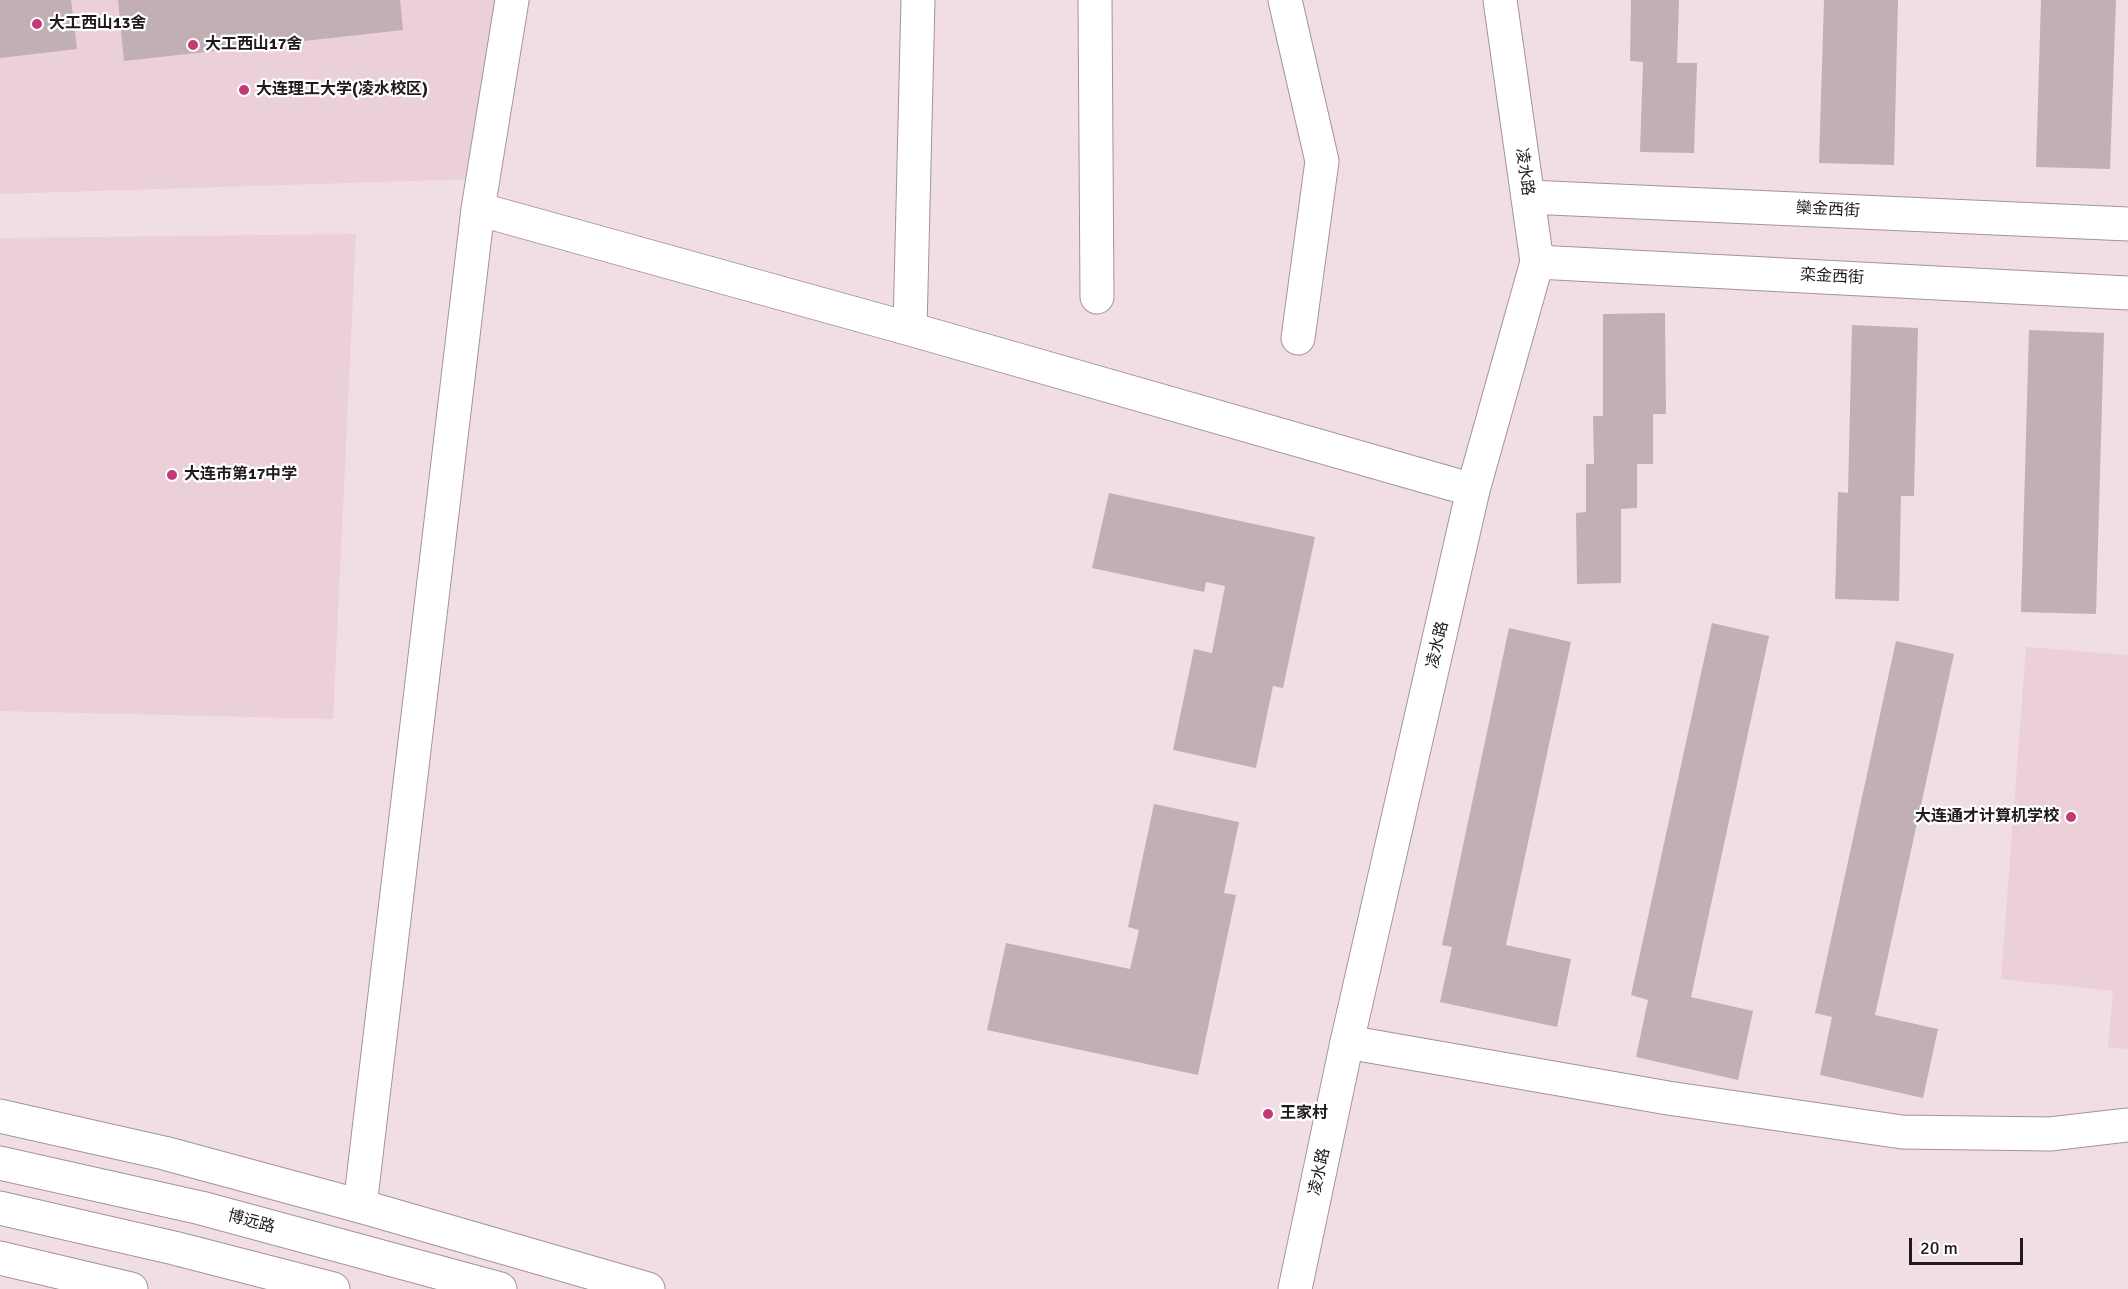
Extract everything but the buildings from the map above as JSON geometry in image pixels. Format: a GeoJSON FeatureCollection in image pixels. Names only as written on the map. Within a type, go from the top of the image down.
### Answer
{"type":"FeatureCollection","features":[{"type":"Feature","properties":{"kind":"street"},"geometry":{"type":"LineString","coordinates":[[360,1206],[478,209],[512,0]]}},
{"type":"Feature","properties":{"kind":"street"},"geometry":{"type":"LineString","coordinates":[[910,329],[918,0]]}},
{"type":"Feature","properties":{"kind":"street"},"geometry":{"type":"LineString","coordinates":[[1095,0],[1097,297]]}},
{"type":"Feature","properties":{"kind":"street"},"geometry":{"type":"LineString","coordinates":[[1285,0],[1322,162],[1298,338]]}},
{"type":"Feature","properties":{"kind":"street","name":"凌水路"},"geometry":{"type":"LineString","coordinates":[[1295,1289],[1347,1042],[1473,490],[1537,262],[1500,0]]}},
{"type":"Feature","properties":{"kind":"street","name":"欒金西街"},"geometry":{"type":"LineString","coordinates":[[1528,197],[2128,224]]}},
{"type":"Feature","properties":{"kind":"street"},"geometry":{"type":"LineString","coordinates":[[478,209],[910,329],[1473,490]]}},
{"type":"Feature","properties":{"kind":"street","name":"栾金西街"},"geometry":{"type":"LineString","coordinates":[[1537,262],[2128,293]]}},
{"type":"Feature","properties":{"kind":"street"},"geometry":{"type":"LineString","coordinates":[[1347,1042],[1668,1098],[1902,1132],[2050,1134],[2128,1125]]}},
{"type":"Feature","properties":{"kind":"street"},"geometry":{"type":"LineString","coordinates":[[0,1116],[164,1153],[360,1206],[648,1289]]}},
{"type":"Feature","properties":{"kind":"street","name":"博远路"},"geometry":{"type":"LineString","coordinates":[[0,1163],[201,1208],[500,1289]]}},
{"type":"Feature","properties":{"kind":"street"},"geometry":{"type":"LineString","coordinates":[[0,1208],[174,1248],[333,1289]]}},
{"type":"Feature","properties":{"kind":"street"},"geometry":{"type":"LineString","coordinates":[[0,1258],[131,1289]]}},
{"type":"Feature","properties":{"kind":"shaded area","name":"大连理工大学(凌水校区)"},"geometry":{"type":"Polygon","coordinates":[[[0,0],[502,0],[476,179],[0,194],[0,0]]]}},
{"type":"Feature","properties":{"kind":"shaded area","name":"大连市第17中学"},"geometry":{"type":"Polygon","coordinates":[[[356,234],[333,719],[0,711],[0,238],[356,234]]]}},
{"type":"Feature","properties":{"kind":"shaded area","name":"大连通才计算机学校"},"geometry":{"type":"Polygon","coordinates":[[[2026,647],[2128,655],[2128,1049],[2108,1047],[2113,991],[2001,979],[2026,647]]]}},
{"type":"Feature","properties":{"kind":"place","name":"大工西山13舍"},"geometry":{"type":"Point","coordinates":[37,24]}},
{"type":"Feature","properties":{"kind":"place","name":"大工西山17舍"},"geometry":{"type":"Point","coordinates":[193,45]}},
{"type":"Feature","properties":{"kind":"place","name":"大连理工大学(凌水校区)"},"geometry":{"type":"Point","coordinates":[244,90]}},
{"type":"Feature","properties":{"kind":"place","name":"大连市第17中学"},"geometry":{"type":"Point","coordinates":[172,475]}},
{"type":"Feature","properties":{"kind":"place","name":"大连通才计算机学校"},"geometry":{"type":"Point","coordinates":[2071,817]}},
{"type":"Feature","properties":{"kind":"place","name":"王家村"},"geometry":{"type":"Point","coordinates":[1268,1114]}}]}
